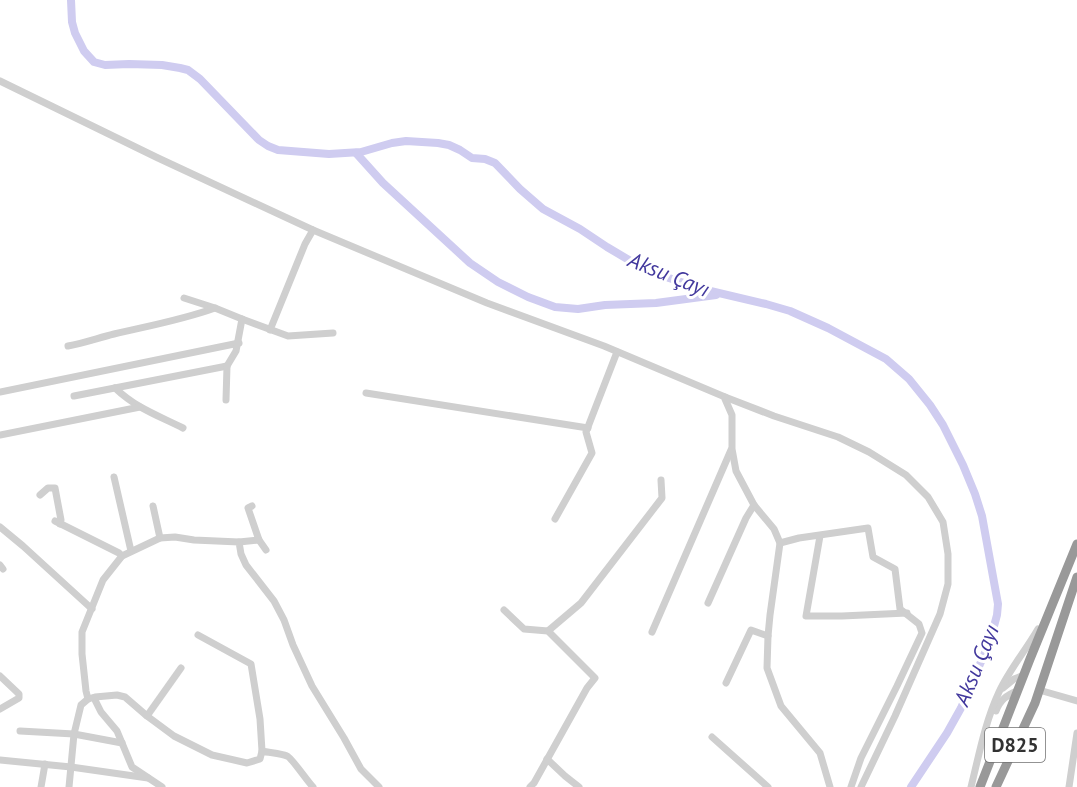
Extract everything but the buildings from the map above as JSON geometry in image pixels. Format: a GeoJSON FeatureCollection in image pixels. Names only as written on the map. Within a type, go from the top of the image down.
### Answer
{"type":"FeatureCollection","features":[{"type":"Feature","properties":{"kind":"highway"},"geometry":{"type":"LineString","coordinates":[[980,787],[1077,544]]}},
{"type":"Feature","properties":{"kind":"highway"},"geometry":{"type":"LineString","coordinates":[[1017,691],[1037,697],[1077,577]]}},
{"type":"Feature","properties":{"kind":"highway"},"geometry":{"type":"LineString","coordinates":[[1024,675],[1044,678]]}},
{"type":"Feature","properties":{"kind":"highway","name":"D825"},"geometry":{"type":"LineString","coordinates":[[996,787],[1037,697]]}},
{"type":"Feature","properties":{"kind":"street"},"geometry":{"type":"LineString","coordinates":[[0,81],[313,230],[487,303],[604,346],[725,397],[838,437],[869,452],[906,475],[928,497],[943,522],[948,554],[948,584],[940,614],[861,787]]}},
{"type":"Feature","properties":{"kind":"street"},"geometry":{"type":"LineString","coordinates":[[270,330],[305,244],[313,230]]}},
{"type":"Feature","properties":{"kind":"street"},"geometry":{"type":"LineString","coordinates":[[184,298],[288,336],[333,333]]}},
{"type":"Feature","properties":{"kind":"street"},"geometry":{"type":"LineString","coordinates":[[68,346],[215,308]]}},
{"type":"Feature","properties":{"kind":"street"},"geometry":{"type":"LineString","coordinates":[[226,400],[227,366],[239,343],[242,319]]}},
{"type":"Feature","properties":{"kind":"street"},"geometry":{"type":"LineString","coordinates":[[0,392],[239,343]]}},
{"type":"Feature","properties":{"kind":"street"},"geometry":{"type":"LineString","coordinates":[[555,519],[592,453],[586,432],[617,352]]}},
{"type":"Feature","properties":{"kind":"street"},"geometry":{"type":"LineString","coordinates":[[74,396],[227,366]]}},
{"type":"Feature","properties":{"kind":"street"},"geometry":{"type":"LineString","coordinates":[[115,388],[140,407],[183,428]]}},
{"type":"Feature","properties":{"kind":"street"},"geometry":{"type":"LineString","coordinates":[[366,393],[588,428]]}},
{"type":"Feature","properties":{"kind":"street"},"geometry":{"type":"LineString","coordinates":[[725,397],[732,415],[732,449],[736,471],[754,505],[774,530],[780,543],[768,636],[767,668],[781,706],[820,753],[830,787]]}},
{"type":"Feature","properties":{"kind":"street"},"geometry":{"type":"LineString","coordinates":[[0,435],[140,407]]}},
{"type":"Feature","properties":{"kind":"street"},"geometry":{"type":"LineString","coordinates":[[652,632],[732,449]]}},
{"type":"Feature","properties":{"kind":"street"},"geometry":{"type":"LineString","coordinates":[[114,477],[132,551]]}},
{"type":"Feature","properties":{"kind":"street"},"geometry":{"type":"LineString","coordinates":[[548,631],[580,603],[662,498],[661,480]]}},
{"type":"Feature","properties":{"kind":"street"},"geometry":{"type":"LineString","coordinates":[[40,495],[48,488],[55,488],[61,520],[57,523],[122,556]]}},
{"type":"Feature","properties":{"kind":"street"},"geometry":{"type":"LineString","coordinates":[[708,603],[754,505]]}},
{"type":"Feature","properties":{"kind":"street"},"geometry":{"type":"LineString","coordinates":[[153,506],[160,538]]}},
{"type":"Feature","properties":{"kind":"street"},"geometry":{"type":"LineString","coordinates":[[252,506],[249,511],[259,540],[266,550]]}},
{"type":"Feature","properties":{"kind":"street"},"geometry":{"type":"LineString","coordinates":[[0,527],[92,609]]}},
{"type":"Feature","properties":{"kind":"street"},"geometry":{"type":"LineString","coordinates":[[780,543],[839,531],[868,528],[873,557],[895,569],[900,609],[919,624],[922,633],[861,758],[850,787]]}},
{"type":"Feature","properties":{"kind":"street"},"geometry":{"type":"LineString","coordinates":[[820,536],[806,616],[907,614]]}},
{"type":"Feature","properties":{"kind":"street"},"geometry":{"type":"LineString","coordinates":[[162,787],[132,767],[117,731],[86,691],[82,632],[103,580],[122,556],[160,538],[239,542],[259,540]]}},
{"type":"Feature","properties":{"kind":"street"},"geometry":{"type":"LineString","coordinates":[[239,542],[246,565],[274,601],[284,620],[312,686],[361,769],[379,787]]}},
{"type":"Feature","properties":{"kind":"street"},"geometry":{"type":"LineString","coordinates":[[972,787],[990,715],[999,692],[1029,646],[1056,598]]}},
{"type":"Feature","properties":{"kind":"street"},"geometry":{"type":"LineString","coordinates":[[504,610],[524,629],[548,631],[595,678],[530,787]]}},
{"type":"Feature","properties":{"kind":"street"},"geometry":{"type":"LineString","coordinates":[[726,683],[751,630],[768,636]]}},
{"type":"Feature","properties":{"kind":"street"},"geometry":{"type":"LineString","coordinates":[[69,787],[74,734],[81,705],[91,698],[117,695],[125,697],[174,736],[212,755],[247,763],[260,759],[262,751],[260,719],[251,664],[198,635]]}},
{"type":"Feature","properties":{"kind":"street"},"geometry":{"type":"LineString","coordinates":[[147,716],[181,668]]}},
{"type":"Feature","properties":{"kind":"street"},"geometry":{"type":"LineString","coordinates":[[999,692],[1008,683],[1024,675]]}},
{"type":"Feature","properties":{"kind":"street"},"geometry":{"type":"LineString","coordinates":[[0,676],[19,694],[20,698],[0,709]]}},
{"type":"Feature","properties":{"kind":"street"},"geometry":{"type":"LineString","coordinates":[[972,787],[998,705],[1007,695],[1017,691]]}},
{"type":"Feature","properties":{"kind":"street"},"geometry":{"type":"LineString","coordinates":[[1037,697],[1077,701]]}},
{"type":"Feature","properties":{"kind":"street"},"geometry":{"type":"LineString","coordinates":[[20,731],[74,734],[122,743]]}},
{"type":"Feature","properties":{"kind":"street"},"geometry":{"type":"LineString","coordinates":[[1069,787],[1077,732]]}},
{"type":"Feature","properties":{"kind":"street"},"geometry":{"type":"LineString","coordinates":[[712,737],[768,787]]}},
{"type":"Feature","properties":{"kind":"street"},"geometry":{"type":"LineString","coordinates":[[262,751],[286,755],[313,787]]}},
{"type":"Feature","properties":{"kind":"street"},"geometry":{"type":"LineString","coordinates":[[547,759],[579,787]]}},
{"type":"Feature","properties":{"kind":"street"},"geometry":{"type":"LineString","coordinates":[[0,760],[148,778]]}},
{"type":"Feature","properties":{"kind":"street"},"geometry":{"type":"LineString","coordinates":[[41,787],[45,764]]}},
{"type":"Feature","properties":{"kind":"waterway","name":"Aksu Çayı"},"geometry":{"type":"LineString","coordinates":[[71,0],[75,33],[84,51],[94,62],[105,65],[162,65],[188,70],[200,79],[259,140],[268,146],[278,150],[329,154],[361,152],[406,141],[449,145],[472,158],[495,163],[543,209],[634,263],[702,289],[790,311],[886,359],[909,379],[943,425],[975,494],[982,516],[998,604],[990,641],[961,708],[911,787]]}},
{"type":"Feature","properties":{"kind":"waterway"},"geometry":{"type":"LineString","coordinates":[[356,153],[383,183],[470,263],[498,282],[528,297],[555,307],[578,309],[605,305],[656,303],[716,295]]}}]}
